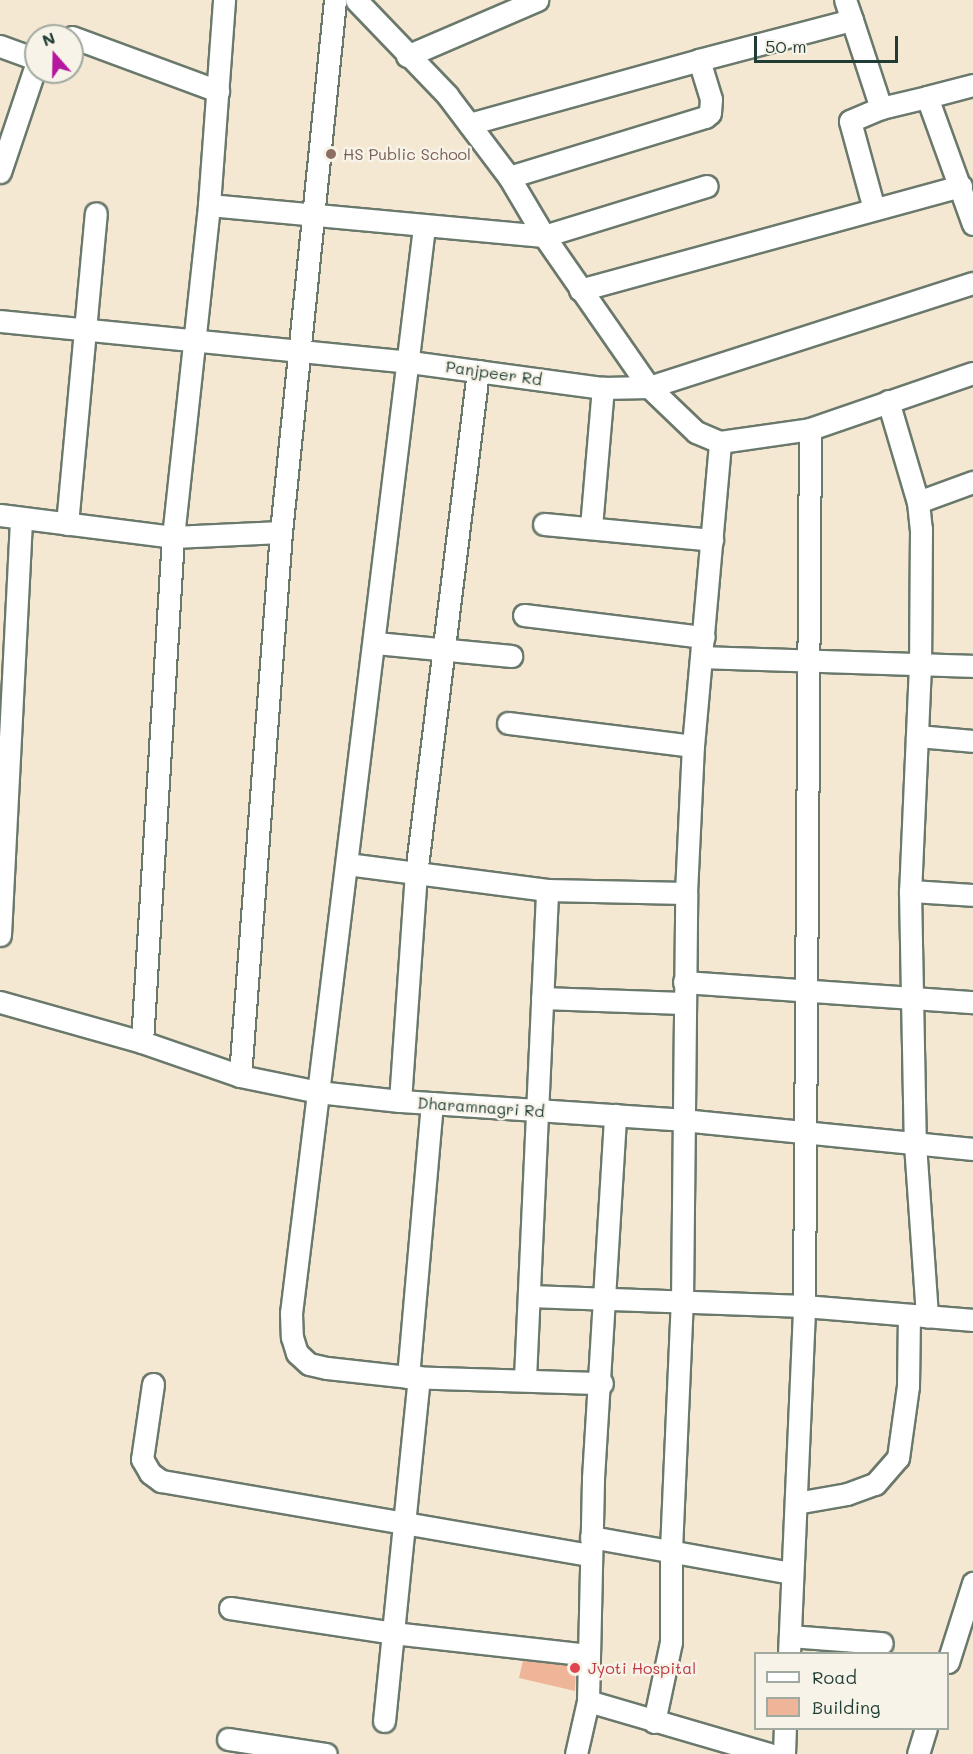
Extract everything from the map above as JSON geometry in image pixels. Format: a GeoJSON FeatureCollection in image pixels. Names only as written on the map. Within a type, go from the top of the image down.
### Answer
{"type":"FeatureCollection","features":[{"type":"Feature","properties":{"kind":"street"},"geometry":{"type":"LineString","coordinates":[[142,1042],[173,537],[209,205],[224,0]]}},
{"type":"Feature","properties":{"kind":"street"},"geometry":{"type":"LineString","coordinates":[[240,1076],[280,532],[335,0]]}},
{"type":"Feature","properties":{"kind":"street"},"geometry":{"type":"LineString","coordinates":[[356,0],[407,56],[447,95],[509,177],[544,236],[649,387],[696,432],[720,442],[810,429],[973,373]]}},
{"type":"Feature","properties":{"kind":"street"},"geometry":{"type":"LineString","coordinates":[[407,56],[528,2]]}},
{"type":"Feature","properties":{"kind":"street"},"geometry":{"type":"LineString","coordinates":[[469,124],[699,60],[849,10],[880,108]]}},
{"type":"Feature","properties":{"kind":"street"},"geometry":{"type":"LineString","coordinates":[[84,41],[218,91]]}},
{"type":"Feature","properties":{"kind":"street"},"geometry":{"type":"LineString","coordinates":[[0,46],[24,55]]}},
{"type":"Feature","properties":{"kind":"street"},"geometry":{"type":"LineString","coordinates":[[509,177],[705,117],[710,113],[711,99],[699,60]]}},
{"type":"Feature","properties":{"kind":"street"},"geometry":{"type":"LineString","coordinates":[[0,172],[30,84]]}},
{"type":"Feature","properties":{"kind":"street"},"geometry":{"type":"LineString","coordinates":[[874,209],[850,122],[880,108],[973,85]]}},
{"type":"Feature","properties":{"kind":"street"},"geometry":{"type":"LineString","coordinates":[[927,97],[973,224]]}},
{"type":"Feature","properties":{"kind":"street"},"geometry":{"type":"LineString","coordinates":[[209,205],[424,227],[544,236],[707,186]]}},
{"type":"Feature","properties":{"kind":"street"},"geometry":{"type":"LineString","coordinates":[[580,290],[961,186]]}},
{"type":"Feature","properties":{"kind":"street"},"geometry":{"type":"LineString","coordinates":[[67,524],[96,213]]}},
{"type":"Feature","properties":{"kind":"street"},"geometry":{"type":"LineString","coordinates":[[424,227],[376,643],[291,1313],[292,1337],[297,1353],[309,1364],[414,1377],[525,1378],[602,1383]]}},
{"type":"Feature","properties":{"kind":"street","name":"Panjpeer Rd"},"geometry":{"type":"LineString","coordinates":[[0,321],[410,362],[603,388],[649,387],[973,283]]}},
{"type":"Feature","properties":{"kind":"street"},"geometry":{"type":"LineString","coordinates":[[400,1101],[416,874],[478,371]]}},
{"type":"Feature","properties":{"kind":"street"},"geometry":{"type":"LineString","coordinates":[[591,527],[603,388]]}},
{"type":"Feature","properties":{"kind":"street"},"geometry":{"type":"LineString","coordinates":[[796,1503],[847,1494],[875,1484],[897,1458],[918,1316],[910,891],[920,665],[918,502],[888,401]]}},
{"type":"Feature","properties":{"kind":"street"},"geometry":{"type":"LineString","coordinates":[[810,429],[810,663],[804,989],[804,1306],[789,1645],[882,1643]]}},
{"type":"Feature","properties":{"kind":"street"},"geometry":{"type":"LineString","coordinates":[[654,1722],[671,1642],[671,1550],[682,1302],[683,1003],[686,893],[693,746],[720,442]]}},
{"type":"Feature","properties":{"kind":"street"},"geometry":{"type":"LineString","coordinates":[[918,502],[973,482]]}},
{"type":"Feature","properties":{"kind":"street"},"geometry":{"type":"LineString","coordinates":[[0,515],[173,537],[280,532]]}},
{"type":"Feature","properties":{"kind":"street"},"geometry":{"type":"LineString","coordinates":[[0,935],[21,519]]}},
{"type":"Feature","properties":{"kind":"street"},"geometry":{"type":"LineString","coordinates":[[544,524],[712,540]]}},
{"type":"Feature","properties":{"kind":"street"},"geometry":{"type":"LineString","coordinates":[[524,615],[703,647],[810,663],[973,666]]}},
{"type":"Feature","properties":{"kind":"street"},"geometry":{"type":"LineString","coordinates":[[376,643],[511,656]]}},
{"type":"Feature","properties":{"kind":"street"},"geometry":{"type":"LineString","coordinates":[[508,723],[693,746]]}},
{"type":"Feature","properties":{"kind":"street"},"geometry":{"type":"LineString","coordinates":[[917,736],[973,741]]}},
{"type":"Feature","properties":{"kind":"street"},"geometry":{"type":"LineString","coordinates":[[347,864],[547,890],[686,893]]}},
{"type":"Feature","properties":{"kind":"street"},"geometry":{"type":"LineString","coordinates":[[525,1378],[535,1111],[547,890]]}},
{"type":"Feature","properties":{"kind":"street"},"geometry":{"type":"LineString","coordinates":[[910,891],[973,895]]}},
{"type":"Feature","properties":{"kind":"street"},"geometry":{"type":"LineString","coordinates":[[684,982],[912,995],[973,1002]]}},
{"type":"Feature","properties":{"kind":"street"},"geometry":{"type":"LineString","coordinates":[[542,998],[683,1003]]}},
{"type":"Feature","properties":{"kind":"street","name":"Dharamnagri Rd"},"geometry":{"type":"LineString","coordinates":[[0,1002],[142,1042],[240,1076],[318,1092],[400,1101],[683,1120],[973,1149]]}},
{"type":"Feature","properties":{"kind":"street"},"geometry":{"type":"LineString","coordinates":[[384,1721],[404,1524],[432,1103]]}},
{"type":"Feature","properties":{"kind":"street"},"geometry":{"type":"LineString","coordinates":[[576,1754],[588,1701],[591,1546],[607,1297],[615,1115]]}},
{"type":"Feature","properties":{"kind":"street"},"geometry":{"type":"LineString","coordinates":[[529,1296],[607,1297],[804,1306],[973,1320]]}},
{"type":"Feature","properties":{"kind":"street"},"geometry":{"type":"LineString","coordinates":[[153,1384],[142,1459],[150,1473],[161,1481],[404,1524],[591,1546],[671,1550],[792,1573]]}},
{"type":"Feature","properties":{"kind":"street"},"geometry":{"type":"LineString","coordinates":[[949,1659],[973,1585]]}},
{"type":"Feature","properties":{"kind":"street"},"geometry":{"type":"LineString","coordinates":[[230,1608],[393,1633],[588,1655]]}},
{"type":"Feature","properties":{"kind":"street"},"geometry":{"type":"LineString","coordinates":[[588,1701],[729,1748],[769,1754]]}},
{"type":"Feature","properties":{"kind":"street"},"geometry":{"type":"LineString","coordinates":[[784,1754],[785,1730]]}},
{"type":"Feature","properties":{"kind":"street"},"geometry":{"type":"LineString","coordinates":[[918,1754],[925,1730]]}},
{"type":"Feature","properties":{"kind":"street"},"geometry":{"type":"LineString","coordinates":[[228,1739],[326,1754]]}},
{"type":"Feature","properties":{"kind":"building"},"geometry":{"type":"Polygon","coordinates":[[[523,1660],[576,1666],[575,1691],[519,1678],[523,1660]]]}},
{"type":"Feature","properties":{"kind":"place","name":"HS Public School"},"geometry":{"type":"Point","coordinates":[331,154]}},
{"type":"Feature","properties":{"kind":"place","name":"Jyoti Hospital"},"geometry":{"type":"Point","coordinates":[575,1668]}}]}
